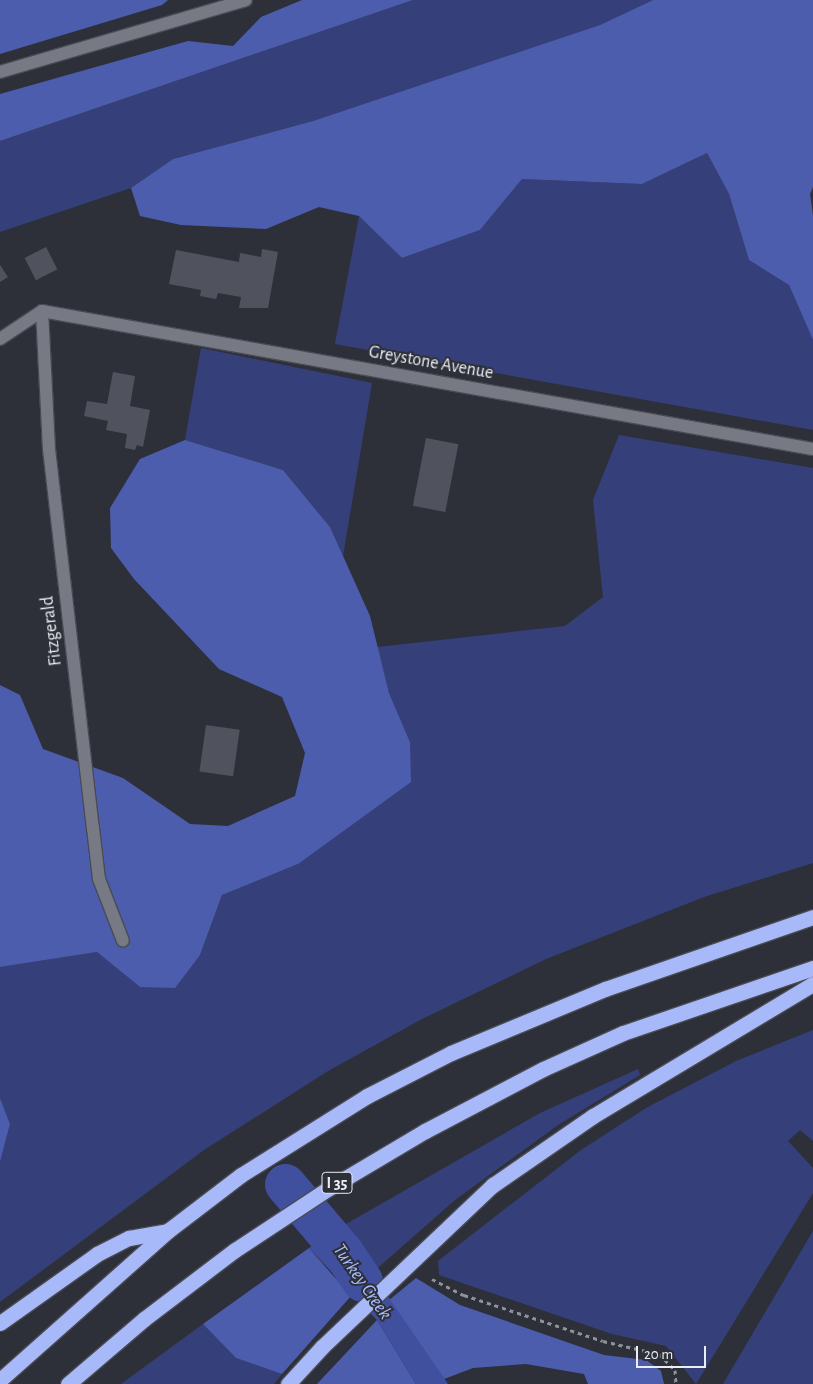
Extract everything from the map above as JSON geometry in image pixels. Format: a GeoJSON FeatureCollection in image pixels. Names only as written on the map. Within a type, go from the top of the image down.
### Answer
{"type":"FeatureCollection","features":[{"type":"Feature","properties":{"kind":"highway"},"geometry":{"type":"LineString","coordinates":[[0,1380],[169,1230],[241,1175],[367,1096],[450,1053],[614,985],[813,917]]}},
{"type":"Feature","properties":{"kind":"highway","name":"I 35"},"geometry":{"type":"LineString","coordinates":[[68,1384],[144,1320],[235,1250],[329,1188],[426,1131],[543,1069],[623,1033],[813,968]]}},
{"type":"Feature","properties":{"kind":"highway"},"geometry":{"type":"LineString","coordinates":[[288,1384],[322,1346],[493,1185],[601,1111],[813,984]]}},
{"type":"Feature","properties":{"kind":"highway"},"geometry":{"type":"LineString","coordinates":[[0,1323],[97,1254],[129,1238],[169,1230]]}},
{"type":"Feature","properties":{"kind":"street"},"geometry":{"type":"LineString","coordinates":[[0,72],[246,0]]}},
{"type":"Feature","properties":{"kind":"street"},"geometry":{"type":"LineString","coordinates":[[0,339],[42,311]]}},
{"type":"Feature","properties":{"kind":"street","name":"Greystone Avenue"},"geometry":{"type":"LineString","coordinates":[[42,311],[813,449]]}},
{"type":"Feature","properties":{"kind":"street","name":"Fitzgerald"},"geometry":{"type":"LineString","coordinates":[[42,311],[49,449],[93,828],[100,879],[123,941]]}},
{"type":"Feature","properties":{"kind":"path"},"geometry":{"type":"LineString","coordinates":[[432,1279],[464,1295],[603,1341],[659,1354],[675,1370],[676,1384]]}},
{"type":"Feature","properties":{"kind":"shaded area"},"geometry":{"type":"Polygon","coordinates":[[[0,0],[168,0],[162,5],[0,54],[0,0]]]}},
{"type":"Feature","properties":{"kind":"shaded area"},"geometry":{"type":"Polygon","coordinates":[[[302,0],[413,0],[0,141],[0,94],[188,41],[233,46],[261,17],[302,0]]]}},
{"type":"Feature","properties":{"kind":"shaded area"},"geometry":{"type":"Polygon","coordinates":[[[413,0],[653,0],[600,25],[313,121],[173,159],[131,188],[0,232],[0,141],[413,0]]]}},
{"type":"Feature","properties":{"kind":"shaded area"},"geometry":{"type":"Polygon","coordinates":[[[653,0],[813,0],[813,187],[810,194],[813,215],[813,340],[789,285],[749,260],[729,194],[707,153],[642,184],[522,179],[480,230],[402,258],[359,216],[319,207],[266,229],[181,225],[140,216],[131,188],[173,159],[313,121],[600,25],[653,0]]]}},
{"type":"Feature","properties":{"kind":"shaded area"},"geometry":{"type":"Polygon","coordinates":[[[707,153],[729,194],[749,260],[789,285],[813,340],[813,430],[335,344],[359,216],[402,258],[480,230],[522,179],[642,184],[707,153]]]}},
{"type":"Feature","properties":{"kind":"shaded area"},"geometry":{"type":"Polygon","coordinates":[[[201,348],[372,383],[343,556],[330,527],[283,470],[185,440],[201,348]]]}},
{"type":"Feature","properties":{"kind":"shaded area"},"geometry":{"type":"Polygon","coordinates":[[[619,435],[813,468],[813,863],[704,897],[546,959],[422,1019],[328,1071],[204,1150],[0,1302],[0,1162],[10,1124],[0,1098],[0,967],[97,952],[140,987],[200,955],[222,895],[298,864],[410,742],[389,693],[377,647],[565,626],[603,597],[593,500],[619,435]]]}},
{"type":"Feature","properties":{"kind":"shaded area"},"geometry":{"type":"Polygon","coordinates":[[[185,440],[283,470],[330,527],[370,616],[389,693],[410,742],[411,782],[298,864],[222,895],[200,955],[175,988],[140,987],[97,952],[0,967],[0,685],[20,695],[43,749],[123,778],[190,824],[228,826],[295,796],[305,753],[282,697],[219,669],[134,579],[111,548],[110,508],[140,459],[185,440]]]}},
{"type":"Feature","properties":{"kind":"shaded area"},"geometry":{"type":"Polygon","coordinates":[[[813,1030],[813,1141],[800,1130],[788,1141],[813,1168],[813,1193],[696,1384],[666,1346],[612,1334],[439,1275],[438,1261],[581,1150],[646,1108],[736,1061],[813,1030]]]}},
{"type":"Feature","properties":{"kind":"shaded area"},"geometry":{"type":"Polygon","coordinates":[[[638,1069],[640,1075],[558,1125],[455,1200],[372,1273],[339,1228],[540,1113],[638,1069]]]}},
{"type":"Feature","properties":{"kind":"shaded area"},"geometry":{"type":"Polygon","coordinates":[[[0,1098],[10,1124],[0,1162],[0,1098]]]}},
{"type":"Feature","properties":{"kind":"shaded area"},"geometry":{"type":"Polygon","coordinates":[[[813,1231],[813,1384],[723,1384],[810,1236],[813,1231]]]}},
{"type":"Feature","properties":{"kind":"shaded area"},"geometry":{"type":"Polygon","coordinates":[[[309,1248],[351,1296],[282,1374],[236,1358],[203,1324],[309,1248]]]}},
{"type":"Feature","properties":{"kind":"shaded area"},"geometry":{"type":"Polygon","coordinates":[[[416,1278],[460,1305],[604,1355],[646,1360],[661,1371],[664,1384],[588,1384],[584,1374],[526,1364],[473,1368],[444,1379],[388,1301],[416,1278]]]}},
{"type":"Feature","properties":{"kind":"shaded area"},"geometry":{"type":"Polygon","coordinates":[[[377,1320],[416,1384],[317,1384],[377,1320]]]}},
{"type":"Feature","properties":{"kind":"shaded area"},"geometry":{"type":"Polygon","coordinates":[[[203,1324],[236,1358],[282,1374],[274,1384],[121,1384],[203,1324]]]}},
{"type":"Feature","properties":{"kind":"water"},"geometry":{"type":"Polygon","coordinates":[[[339,1228],[448,1384],[416,1384],[377,1320],[309,1248],[339,1228]]]}},
{"type":"Feature","properties":{"kind":"building"},"geometry":{"type":"Polygon","coordinates":[[[46,247],[57,269],[36,280],[25,258],[46,247]]]}},
{"type":"Feature","properties":{"kind":"building"},"geometry":{"type":"Polygon","coordinates":[[[262,249],[278,252],[268,308],[239,308],[241,297],[218,293],[216,299],[200,296],[201,290],[169,284],[176,250],[239,262],[240,253],[261,257],[262,249]]]}},
{"type":"Feature","properties":{"kind":"building"},"geometry":{"type":"Polygon","coordinates":[[[0,265],[8,277],[0,282],[0,265]]]}},
{"type":"Feature","properties":{"kind":"building"},"geometry":{"type":"Polygon","coordinates":[[[113,372],[135,376],[130,406],[150,410],[143,447],[137,445],[135,450],[125,448],[127,434],[106,430],[108,421],[84,416],[87,401],[107,404],[113,372]]]}},
{"type":"Feature","properties":{"kind":"building"},"geometry":{"type":"Polygon","coordinates":[[[426,438],[458,444],[445,512],[413,506],[426,438]]]}},
{"type":"Feature","properties":{"kind":"building"},"geometry":{"type":"Polygon","coordinates":[[[206,725],[240,730],[233,776],[199,772],[206,725]]]}},
{"type":"Feature","properties":{"kind":"waterway","name":"Turkey Creek"},"geometry":{"type":"LineString","coordinates":[[285,1184],[342,1251],[362,1281]]}}]}
